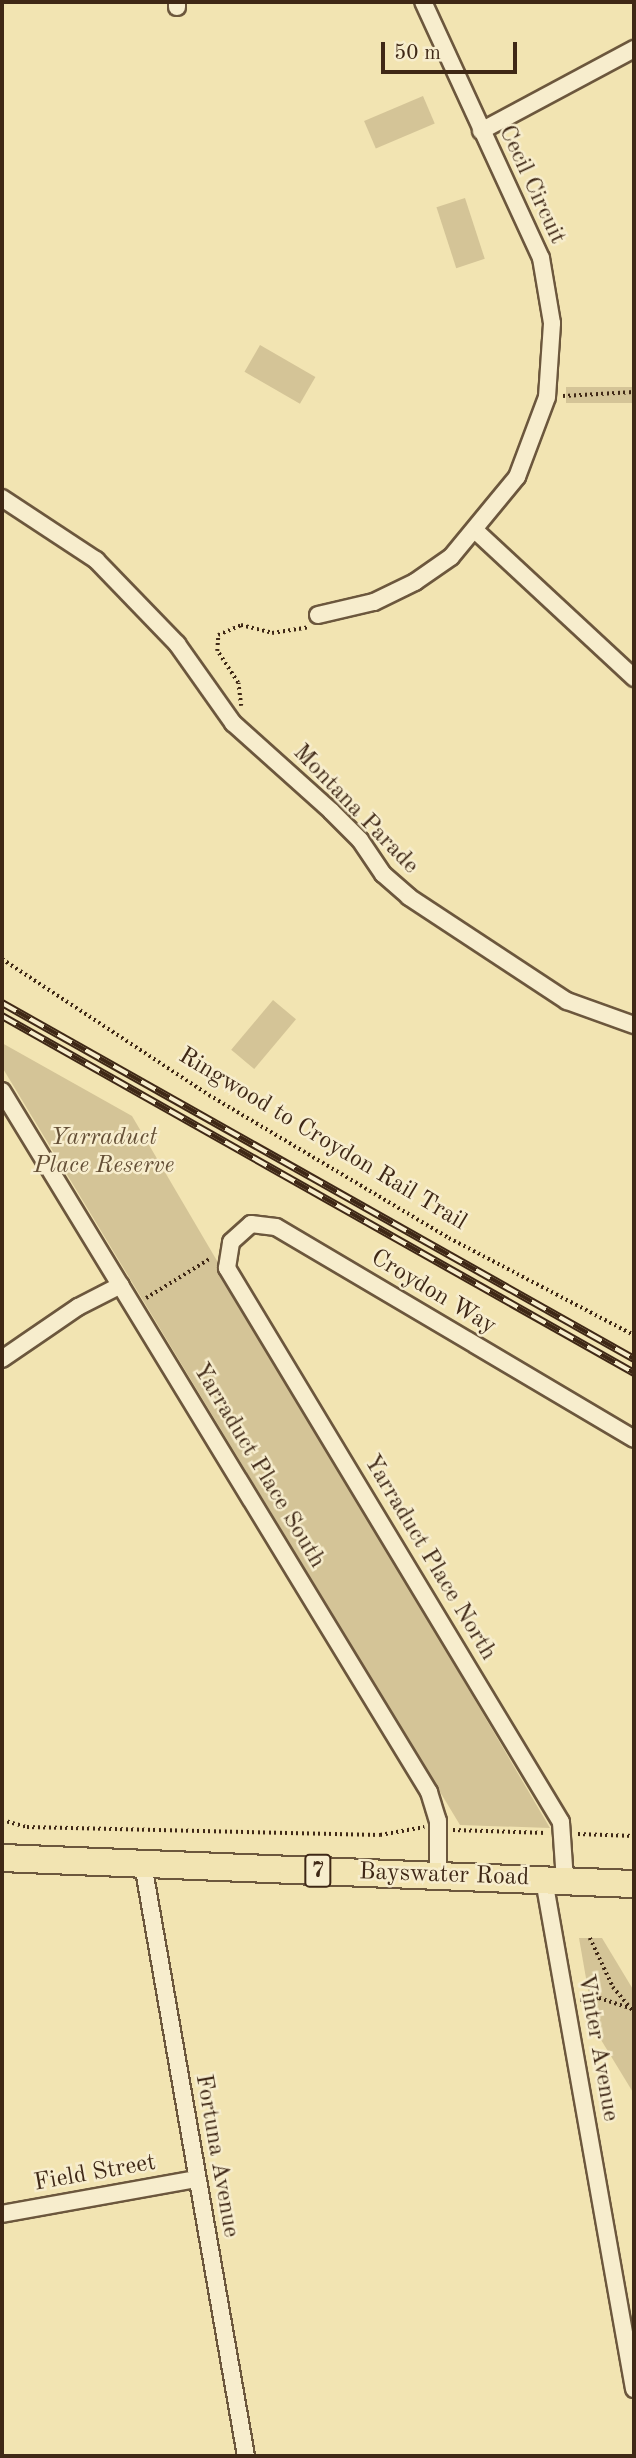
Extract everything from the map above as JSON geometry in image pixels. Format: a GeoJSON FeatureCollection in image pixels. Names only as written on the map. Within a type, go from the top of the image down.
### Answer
{"type":"FeatureCollection","features":[{"type":"Feature","properties":{"kind":"main road","name":"Bayswater Road"},"geometry":{"type":"LineString","coordinates":[[2,1858],[634,1884]]}},
{"type":"Feature","properties":{"kind":"street","name":"Cecil Circuit"},"geometry":{"type":"LineString","coordinates":[[318,615],[374,602],[415,582],[451,557],[477,531],[517,477],[547,397],[552,323],[541,258],[423,2]]}},
{"type":"Feature","properties":{"kind":"street"},"geometry":{"type":"LineString","coordinates":[[481,131],[634,49]]}},
{"type":"Feature","properties":{"kind":"street","name":"Montana Parade"},"geometry":{"type":"LineString","coordinates":[[2,498],[96,560],[177,644],[233,723],[331,811],[360,840],[383,874],[409,897],[567,1001],[634,1025]]}},
{"type":"Feature","properties":{"kind":"street"},"geometry":{"type":"LineString","coordinates":[[477,531],[634,678]]}},
{"type":"Feature","properties":{"kind":"street","name":"Yarraduct Place South"},"geometry":{"type":"LineString","coordinates":[[2,1091],[429,1792],[438,1829],[438,1876]]}},
{"type":"Feature","properties":{"kind":"street","name":"Croydon Way"},"geometry":{"type":"LineString","coordinates":[[227,1261],[239,1231],[251,1224],[276,1227],[634,1439]]}},
{"type":"Feature","properties":{"kind":"street","name":"Yarraduct Place North"},"geometry":{"type":"LineString","coordinates":[[227,1261],[561,1822],[562,1833],[555,1880]]}},
{"type":"Feature","properties":{"kind":"street"},"geometry":{"type":"LineString","coordinates":[[2,1359],[78,1307],[121,1284]]}},
{"type":"Feature","properties":{"kind":"street","name":"Fortuna Avenue"},"geometry":{"type":"LineString","coordinates":[[143,1864],[246,2456]]}},
{"type":"Feature","properties":{"kind":"street","name":"Vinter Avenue"},"geometry":{"type":"LineString","coordinates":[[555,1880],[566,2002],[634,2389]]}},
{"type":"Feature","properties":{"kind":"street","name":"Field Street"},"geometry":{"type":"LineString","coordinates":[[2,2214],[197,2179]]}},
{"type":"Feature","properties":{"kind":"path"},"geometry":{"type":"LineString","coordinates":[[547,397],[634,392]]}},
{"type":"Feature","properties":{"kind":"path"},"geometry":{"type":"LineString","coordinates":[[233,723],[242,698],[238,683],[217,651],[218,635],[241,625],[265,633],[288,632],[310,626],[318,615]]}},
{"type":"Feature","properties":{"kind":"path","name":"Ringwood to Croydon Rail Trail"},"geometry":{"type":"LineString","coordinates":[[2,959],[209,1095],[437,1231],[634,1335]]}},
{"type":"Feature","properties":{"kind":"path"},"geometry":{"type":"LineString","coordinates":[[134,1306],[206,1260],[227,1261]]}},
{"type":"Feature","properties":{"kind":"path"},"geometry":{"type":"LineString","coordinates":[[2,1820],[27,1827],[115,1826],[166,1832],[380,1835],[420,1826],[438,1829],[634,1836]]}},
{"type":"Feature","properties":{"kind":"path"},"geometry":{"type":"LineString","coordinates":[[590,1938],[613,1987],[634,2011]]}},
{"type":"Feature","properties":{"kind":"path"},"geometry":{"type":"LineString","coordinates":[[566,2002],[598,1998],[634,2011]]}},
{"type":"Feature","properties":{"kind":"green space"},"geometry":{"type":"Polygon","coordinates":[[[423,96],[435,124],[376,149],[364,121],[423,96]]]}},
{"type":"Feature","properties":{"kind":"green space"},"geometry":{"type":"Polygon","coordinates":[[[465,198],[485,259],[456,268],[436,207],[465,198]]]}},
{"type":"Feature","properties":{"kind":"green space"},"geometry":{"type":"Polygon","coordinates":[[[260,345],[315,377],[300,404],[244,372],[260,345]]]}},
{"type":"Feature","properties":{"kind":"green space"},"geometry":{"type":"Polygon","coordinates":[[[566,387],[634,387],[634,403],[566,403],[566,387]]]}},
{"type":"Feature","properties":{"kind":"green space"},"geometry":{"type":"Polygon","coordinates":[[[273,1000],[296,1019],[254,1069],[231,1050],[273,1000]]]}},
{"type":"Feature","properties":{"kind":"green space","name":"Yarraduct Place Reserve"},"geometry":{"type":"Polygon","coordinates":[[[2,1043],[132,1116],[550,1828],[460,1825],[2,1067],[2,1043]]]}},
{"type":"Feature","properties":{"kind":"green space"},"geometry":{"type":"Polygon","coordinates":[[[579,1938],[602,1938],[634,1991],[634,2094],[595,2030],[579,1938]]]}},
{"type":"Feature","properties":{"kind":"railway"},"geometry":{"type":"LineString","coordinates":[[2,1003],[634,1359]]}},
{"type":"Feature","properties":{"kind":"railway"},"geometry":{"type":"LineString","coordinates":[[2,1016],[634,1373]]}}]}
